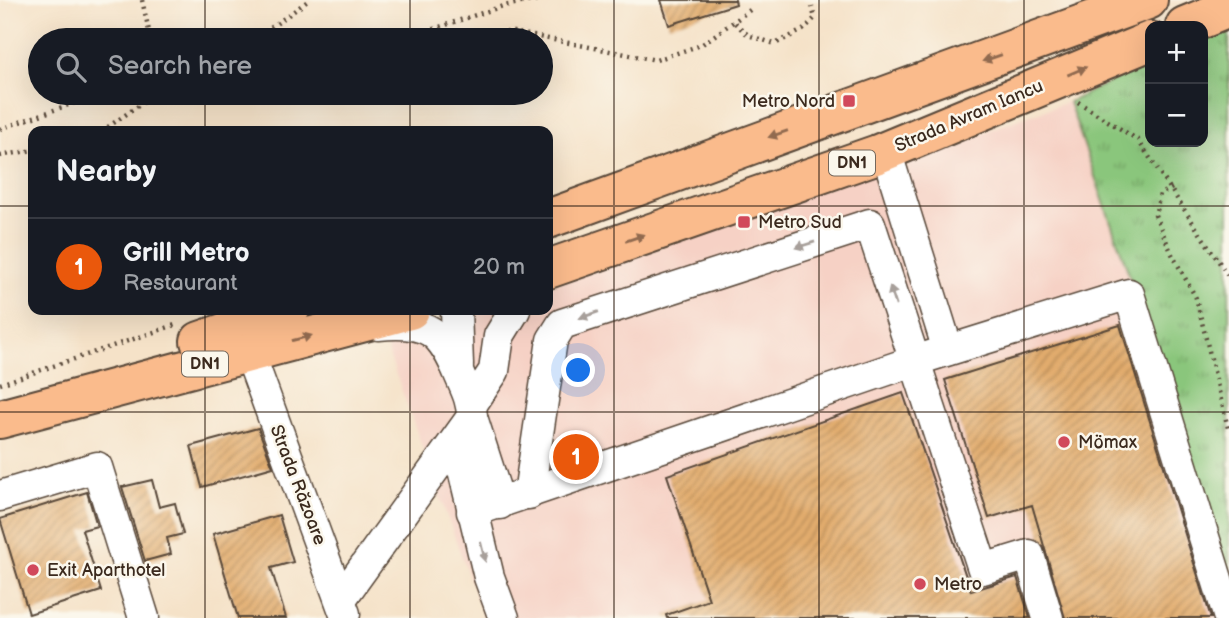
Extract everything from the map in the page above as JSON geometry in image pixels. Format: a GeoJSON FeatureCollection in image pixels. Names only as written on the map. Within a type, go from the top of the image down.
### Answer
{"type":"FeatureCollection","features":[{"type":"Feature","properties":{"kind":"main road"},"geometry":{"type":"LineString","coordinates":[[553,217],[1148,0]]}},
{"type":"Feature","properties":{"kind":"main road"},"geometry":{"type":"LineString","coordinates":[[1197,21],[1229,8]]}},
{"type":"Feature","properties":{"kind":"main road","name":"Strada Avram Iancu"},"geometry":{"type":"LineString","coordinates":[[553,267],[886,151],[1145,43]]}},
{"type":"Feature","properties":{"kind":"main road","name":"DN1"},"geometry":{"type":"LineString","coordinates":[[0,418],[137,362],[275,315]]}},
{"type":"Feature","properties":{"kind":"main road","name":"DN1"},"geometry":{"type":"LineString","coordinates":[[0,418],[390,315]]}},
{"type":"Feature","properties":{"kind":"street"},"geometry":{"type":"LineString","coordinates":[[886,151],[948,351]]}},
{"type":"Feature","properties":{"kind":"street"},"geometry":{"type":"LineString","coordinates":[[529,494],[552,340],[562,324],[870,224],[984,569],[1029,555],[1048,618]]}},
{"type":"Feature","properties":{"kind":"street"},"geometry":{"type":"LineString","coordinates":[[553,277],[590,254]]}},
{"type":"Feature","properties":{"kind":"street"},"geometry":{"type":"LineString","coordinates":[[486,508],[914,361],[1129,294],[1229,618]]}},
{"type":"Feature","properties":{"kind":"street"},"geometry":{"type":"LineString","coordinates":[[456,315],[458,372]]}},
{"type":"Feature","properties":{"kind":"street"},"geometry":{"type":"LineString","coordinates":[[344,609],[472,410],[494,371],[495,323]]}},
{"type":"Feature","properties":{"kind":"street"},"geometry":{"type":"LineString","coordinates":[[338,328],[392,324],[436,332],[451,351],[472,410],[459,453],[486,508],[489,577],[504,618]]}},
{"type":"Feature","properties":{"kind":"street","name":"Strada Răzoare"},"geometry":{"type":"LineString","coordinates":[[249,352],[344,609]]}},
{"type":"Feature","properties":{"kind":"street"},"geometry":{"type":"LineString","coordinates":[[0,496],[97,467],[144,618]]}},
{"type":"Feature","properties":{"kind":"path"},"geometry":{"type":"LineString","coordinates":[[142,0],[148,28]]}},
{"type":"Feature","properties":{"kind":"path"},"geometry":{"type":"LineString","coordinates":[[270,28],[309,0]]}},
{"type":"Feature","properties":{"kind":"path"},"geometry":{"type":"LineString","coordinates":[[436,28],[503,6],[538,0]]}},
{"type":"Feature","properties":{"kind":"path"},"geometry":{"type":"LineString","coordinates":[[735,23],[748,35],[775,44],[803,30],[815,18],[812,7]]}},
{"type":"Feature","properties":{"kind":"path"},"geometry":{"type":"LineString","coordinates":[[553,40],[656,60],[701,46],[750,10]]}},
{"type":"Feature","properties":{"kind":"path"},"geometry":{"type":"LineString","coordinates":[[1073,100],[1139,140],[1229,277]]}},
{"type":"Feature","properties":{"kind":"path"},"geometry":{"type":"LineString","coordinates":[[0,129],[68,105]]}},
{"type":"Feature","properties":{"kind":"path"},"geometry":{"type":"LineString","coordinates":[[109,126],[140,105]]}},
{"type":"Feature","properties":{"kind":"path"},"geometry":{"type":"LineString","coordinates":[[0,156],[28,151]]}},
{"type":"Feature","properties":{"kind":"path"},"geometry":{"type":"LineString","coordinates":[[1172,188],[1160,194],[1155,215],[1196,298],[1229,432]]}},
{"type":"Feature","properties":{"kind":"path"},"geometry":{"type":"LineString","coordinates":[[0,384],[181,323]]}},
{"type":"Feature","properties":{"kind":"shaded area"},"geometry":{"type":"Polygon","coordinates":[[[1068,102],[1085,131],[1229,577],[1229,618],[484,618],[385,344],[467,315],[553,315],[553,284],[1068,102]]]}},
{"type":"Feature","properties":{"kind":"green space"},"geometry":{"type":"Polygon","coordinates":[[[1229,32],[1229,578],[1154,346],[1069,102],[1145,64],[1145,147],[1208,147],[1208,38],[1229,32]]]}},
{"type":"Feature","properties":{"kind":"building"},"geometry":{"type":"Polygon","coordinates":[[[661,0],[735,0],[736,4],[669,25],[661,0]]]}},
{"type":"Feature","properties":{"kind":"building","name":"Mömax"},"geometry":{"type":"Polygon","coordinates":[[[1120,325],[1211,618],[1065,618],[1032,505],[989,518],[945,380],[1120,325]]]}},
{"type":"Feature","properties":{"kind":"building"},"geometry":{"type":"Polygon","coordinates":[[[903,393],[971,591],[1017,577],[1030,618],[667,618],[666,615],[709,600],[667,475],[903,393]]]}},
{"type":"Feature","properties":{"kind":"building"},"geometry":{"type":"Polygon","coordinates":[[[258,428],[273,467],[202,487],[191,446],[258,428]]]}},
{"type":"Feature","properties":{"kind":"building"},"geometry":{"type":"Polygon","coordinates":[[[152,480],[159,507],[175,503],[183,534],[167,538],[171,554],[145,561],[122,487],[152,480]]]}},
{"type":"Feature","properties":{"kind":"building"},"geometry":{"type":"Polygon","coordinates":[[[87,492],[97,526],[82,530],[101,591],[29,614],[0,519],[87,492]]]}},
{"type":"Feature","properties":{"kind":"building"},"geometry":{"type":"Polygon","coordinates":[[[279,515],[293,562],[271,568],[286,618],[238,618],[213,534],[279,515]]]}},
{"type":"Feature","properties":{"kind":"place","name":"Metro Nord"},"geometry":{"type":"Point","coordinates":[849,101]}},
{"type":"Feature","properties":{"kind":"place","name":"Metro Sud"},"geometry":{"type":"Point","coordinates":[744,222]}},
{"type":"Feature","properties":{"kind":"place","name":"Mömax"},"geometry":{"type":"Point","coordinates":[1064,442]}},
{"type":"Feature","properties":{"kind":"place","name":"Grill Metro"},"geometry":{"type":"Point","coordinates":[576,457]}},
{"type":"Feature","properties":{"kind":"place","name":"Exit Aparthotel"},"geometry":{"type":"Point","coordinates":[33,570]}},
{"type":"Feature","properties":{"kind":"place","name":"Metro"},"geometry":{"type":"Point","coordinates":[920,584]}}]}
